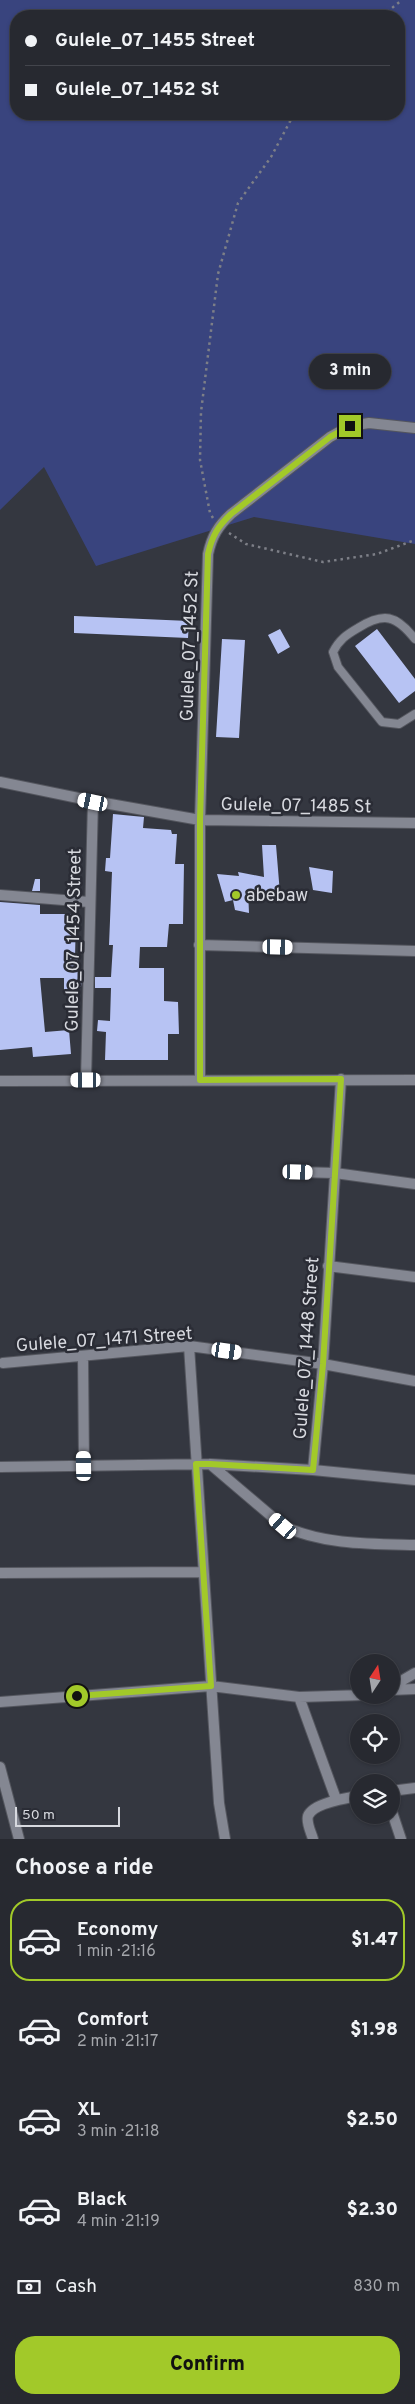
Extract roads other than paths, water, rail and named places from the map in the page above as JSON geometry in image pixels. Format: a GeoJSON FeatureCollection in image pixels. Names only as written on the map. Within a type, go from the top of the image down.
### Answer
{"type":"FeatureCollection","features":[{"type":"Feature","properties":{"kind":"street","name":"Gulele_07_1452 St"},"geometry":{"type":"LineString","coordinates":[[200,1080],[200,820],[208,554],[211,541],[218,526],[330,437],[350,426],[369,424],[415,428]]}},
{"type":"Feature","properties":{"kind":"street","name":"Gulele_07_1485 St"},"geometry":{"type":"LineString","coordinates":[[0,782],[93,802],[200,820],[415,823]]}},
{"type":"Feature","properties":{"kind":"street","name":"Gulele_07_1454 Street"},"geometry":{"type":"LineString","coordinates":[[86,1080],[93,802]]}},
{"type":"Feature","properties":{"kind":"street"},"geometry":{"type":"LineString","coordinates":[[0,895],[89,902]]}},
{"type":"Feature","properties":{"kind":"street"},"geometry":{"type":"LineString","coordinates":[[199,945],[415,951]]}},
{"type":"Feature","properties":{"kind":"street","name":"Gulele_07_1448 Street"},"geometry":{"type":"LineString","coordinates":[[313,1470],[323,1364],[341,1079]]}},
{"type":"Feature","properties":{"kind":"street"},"geometry":{"type":"LineString","coordinates":[[0,1081],[415,1080]]}},
{"type":"Feature","properties":{"kind":"street"},"geometry":{"type":"LineString","coordinates":[[298,1172],[335,1173],[415,1184]]}},
{"type":"Feature","properties":{"kind":"street"},"geometry":{"type":"LineString","coordinates":[[328,1266],[415,1277]]}},
{"type":"Feature","properties":{"kind":"street"},"geometry":{"type":"LineString","coordinates":[[189,1346],[202,1572],[220,1803],[225,1839]]}},
{"type":"Feature","properties":{"kind":"street","name":"Gulele_07_1471 Street"},"geometry":{"type":"LineString","coordinates":[[3,1363],[189,1346],[323,1364],[415,1381]]}},
{"type":"Feature","properties":{"kind":"street"},"geometry":{"type":"LineString","coordinates":[[83,1356],[84,1466]]}},
{"type":"Feature","properties":{"kind":"street"},"geometry":{"type":"LineString","coordinates":[[210,1464],[283,1526],[297,1532],[353,1544],[415,1546]]}},
{"type":"Feature","properties":{"kind":"street"},"geometry":{"type":"LineString","coordinates":[[0,1467],[210,1464],[313,1470],[415,1480]]}},
{"type":"Feature","properties":{"kind":"street"},"geometry":{"type":"LineString","coordinates":[[0,1573],[202,1572]]}},
{"type":"Feature","properties":{"kind":"street"},"geometry":{"type":"LineString","coordinates":[[400,1683],[415,1673]]}},
{"type":"Feature","properties":{"kind":"street"},"geometry":{"type":"LineString","coordinates":[[0,1702],[211,1686],[299,1697],[350,1695]]}},
{"type":"Feature","properties":{"kind":"street"},"geometry":{"type":"LineString","coordinates":[[400,1689],[415,1690]]}},
{"type":"Feature","properties":{"kind":"street"},"geometry":{"type":"LineString","coordinates":[[299,1697],[336,1799]]}},
{"type":"Feature","properties":{"kind":"street"},"geometry":{"type":"LineString","coordinates":[[0,1768],[19,1839]]}},
{"type":"Feature","properties":{"kind":"street"},"geometry":{"type":"LineString","coordinates":[[400,1790],[415,1788]]}},
{"type":"Feature","properties":{"kind":"street"},"geometry":{"type":"LineString","coordinates":[[313,1839],[308,1823],[308,1815],[336,1799],[350,1797]]}},
{"type":"Feature","properties":{"kind":"street"},"geometry":{"type":"LineString","coordinates":[[396,1824],[401,1839]]}},
{"type":"Feature","properties":{"kind":"lane"},"geometry":{"type":"LineString","coordinates":[[415,639],[403,624],[390,618],[376,618],[342,638],[333,652],[338,667],[382,722],[399,724],[415,714]]}},
{"type":"Feature","properties":{"kind":"place","name":"abebaw"},"geometry":{"type":"Point","coordinates":[236,895]}}]}
